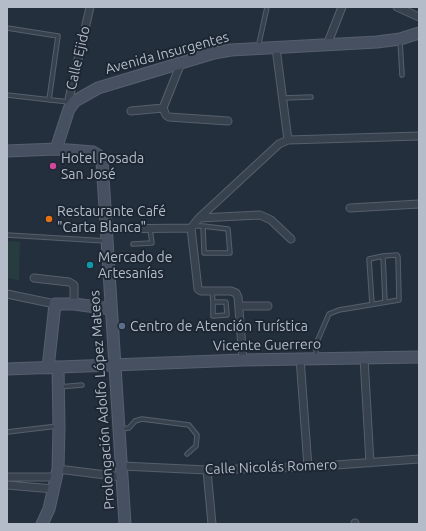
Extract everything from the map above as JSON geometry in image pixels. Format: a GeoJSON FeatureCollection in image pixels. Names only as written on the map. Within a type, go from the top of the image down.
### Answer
{"type":"FeatureCollection","features":[{"type":"Feature","properties":{"kind":"street","name":"Calle Ejido"},"geometry":{"type":"LineString","coordinates":[[69,106],[90,7]]}},
{"type":"Feature","properties":{"kind":"street"},"geometry":{"type":"LineString","coordinates":[[327,45],[342,7]]}},
{"type":"Feature","properties":{"kind":"street"},"geometry":{"type":"LineString","coordinates":[[396,7],[419,17]]}},
{"type":"Feature","properties":{"kind":"street","name":"Avenida Insurgentes"},"geometry":{"type":"LineString","coordinates":[[69,106],[98,88],[220,52],[400,39],[419,33]]}},
{"type":"Feature","properties":{"kind":"street"},"geometry":{"type":"LineString","coordinates":[[276,48],[288,140]]}},
{"type":"Feature","properties":{"kind":"street"},"geometry":{"type":"LineString","coordinates":[[181,63],[163,108],[166,115],[169,117],[228,121]]}},
{"type":"Feature","properties":{"kind":"street"},"geometry":{"type":"LineString","coordinates":[[7,151],[56,149],[69,106]]}},
{"type":"Feature","properties":{"kind":"street"},"geometry":{"type":"LineString","coordinates":[[131,111],[163,108]]}},
{"type":"Feature","properties":{"kind":"street"},"geometry":{"type":"LineString","coordinates":[[243,360],[239,306],[236,293],[201,291],[198,289],[192,227],[199,218],[279,144],[288,140],[419,136]]}},
{"type":"Feature","properties":{"kind":"street","name":"Prolongación Adolfo López Mateos"},"geometry":{"type":"LineString","coordinates":[[56,149],[93,152],[98,155],[102,161],[125,524]]}},
{"type":"Feature","properties":{"kind":"street"},"geometry":{"type":"LineString","coordinates":[[350,208],[419,204]]}},
{"type":"Feature","properties":{"kind":"street"},"geometry":{"type":"LineString","coordinates":[[199,218],[260,215],[271,220],[291,239]]}},
{"type":"Feature","properties":{"kind":"street"},"geometry":{"type":"LineString","coordinates":[[107,229],[192,227]]}},
{"type":"Feature","properties":{"kind":"street"},"geometry":{"type":"LineString","coordinates":[[34,278],[69,282],[74,285],[74,304]]}},
{"type":"Feature","properties":{"kind":"street"},"geometry":{"type":"LineString","coordinates":[[7,294],[55,304],[74,304],[112,309]]}},
{"type":"Feature","properties":{"kind":"street"},"geometry":{"type":"LineString","coordinates":[[48,524],[49,509],[57,473],[59,426],[58,387],[53,367],[55,304]]}},
{"type":"Feature","properties":{"kind":"street"},"geometry":{"type":"LineString","coordinates":[[239,306],[268,306]]}},
{"type":"Feature","properties":{"kind":"street","name":"Vicente Guerrero"},"geometry":{"type":"LineString","coordinates":[[7,369],[300,358],[419,357]]}},
{"type":"Feature","properties":{"kind":"street"},"geometry":{"type":"LineString","coordinates":[[300,358],[308,467]]}},
{"type":"Feature","properties":{"kind":"street"},"geometry":{"type":"LineString","coordinates":[[364,358],[370,463]]}},
{"type":"Feature","properties":{"kind":"street","name":"Calle Nicolás Romero"},"geometry":{"type":"LineString","coordinates":[[7,477],[57,473],[308,467],[419,459]]}},
{"type":"Feature","properties":{"kind":"street"},"geometry":{"type":"LineString","coordinates":[[207,470],[212,524]]}},
{"type":"Feature","properties":{"kind":"street"},"geometry":{"type":"LineString","coordinates":[[7,485],[54,489]]}},
{"type":"Feature","properties":{"kind":"street"},"geometry":{"type":"LineString","coordinates":[[42,524],[49,509]]}},
{"type":"Feature","properties":{"kind":"lane"},"geometry":{"type":"LineString","coordinates":[[258,49],[267,7]]}},
{"type":"Feature","properties":{"kind":"lane"},"geometry":{"type":"LineString","coordinates":[[7,28],[58,36],[50,100]]}},
{"type":"Feature","properties":{"kind":"lane"},"geometry":{"type":"LineString","coordinates":[[400,39],[402,74]]}},
{"type":"Feature","properties":{"kind":"lane"},"geometry":{"type":"LineString","coordinates":[[7,95],[50,100],[69,106]]}},
{"type":"Feature","properties":{"kind":"lane"},"geometry":{"type":"LineString","coordinates":[[282,98],[311,97]]}},
{"type":"Feature","properties":{"kind":"lane"},"geometry":{"type":"LineString","coordinates":[[192,227],[203,226],[228,229],[230,253],[204,253],[203,226]]}},
{"type":"Feature","properties":{"kind":"lane"},"geometry":{"type":"LineString","coordinates":[[133,244],[152,243],[150,228]]}},
{"type":"Feature","properties":{"kind":"lane"},"geometry":{"type":"LineString","coordinates":[[7,235],[107,241]]}},
{"type":"Feature","properties":{"kind":"lane"},"geometry":{"type":"LineString","coordinates":[[316,358],[316,344],[329,314],[372,304],[398,300],[400,298],[397,255],[369,259],[372,304]]}},
{"type":"Feature","properties":{"kind":"lane"},"geometry":{"type":"LineString","coordinates":[[383,256],[385,302]]}},
{"type":"Feature","properties":{"kind":"lane"},"geometry":{"type":"LineString","coordinates":[[212,291],[213,316],[226,315],[226,302],[213,302]]}},
{"type":"Feature","properties":{"kind":"lane"},"geometry":{"type":"LineString","coordinates":[[58,387],[82,385]]}},
{"type":"Feature","properties":{"kind":"lane"},"geometry":{"type":"LineString","coordinates":[[120,429],[129,428],[136,421],[142,419],[189,425],[197,435],[196,446],[187,454]]}},
{"type":"Feature","properties":{"kind":"lane"},"geometry":{"type":"LineString","coordinates":[[7,432],[59,426]]}},
{"type":"Feature","properties":{"kind":"green space"},"geometry":{"type":"Polygon","coordinates":[[[7,241],[20,242],[19,280],[7,278],[7,241]]]}},
{"type":"Feature","properties":{"kind":"place","name":"Hotel Posada San José"},"geometry":{"type":"Point","coordinates":[53,166]}},
{"type":"Feature","properties":{"kind":"place","name":"Restaurante Café \"Carta Blanca\""},"geometry":{"type":"Point","coordinates":[49,219]}},
{"type":"Feature","properties":{"kind":"place","name":"Mercado de Artesanías"},"geometry":{"type":"Point","coordinates":[90,265]}},
{"type":"Feature","properties":{"kind":"place","name":"Centro de Atención Turística"},"geometry":{"type":"Point","coordinates":[122,326]}}]}
